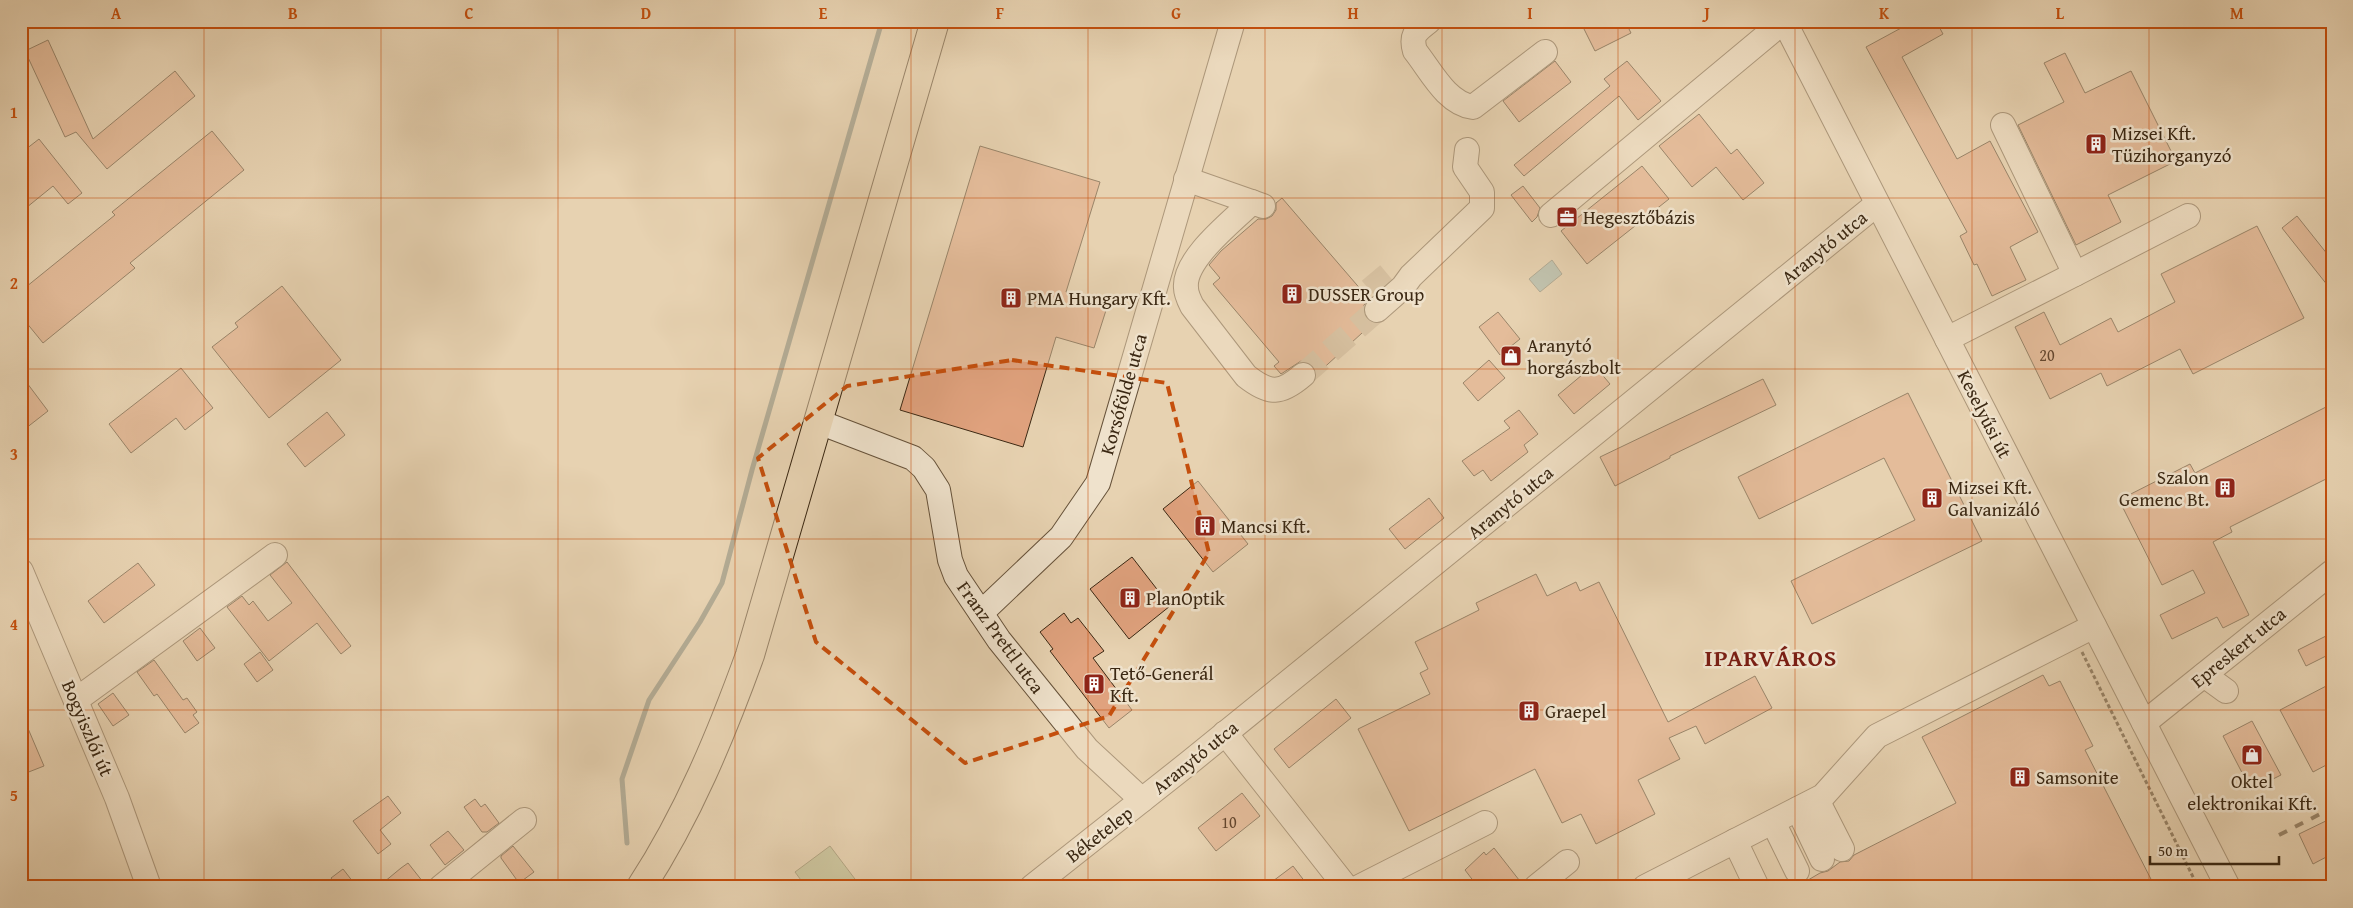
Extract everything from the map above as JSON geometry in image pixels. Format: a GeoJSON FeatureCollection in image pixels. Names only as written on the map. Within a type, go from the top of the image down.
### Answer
{"type":"FeatureCollection","features":[{"type":"Feature","properties":{"kind":"main road"},"geometry":{"type":"LineString","coordinates":[[641,887],[670,841],[694,794],[732,705],[750,655],[935,21]]}},
{"type":"Feature","properties":{"kind":"street","name":"Korsófölde utca"},"geometry":{"type":"LineString","coordinates":[[981,613],[1061,537],[1098,483],[1233,21]]}},
{"type":"Feature","properties":{"kind":"street"},"geometry":{"type":"LineString","coordinates":[[1429,21],[1415,33],[1412,42],[1415,51],[1453,100],[1462,105],[1473,107],[1545,52]]}},
{"type":"Feature","properties":{"kind":"street"},"geometry":{"type":"LineString","coordinates":[[1551,215],[1784,21]]}},
{"type":"Feature","properties":{"kind":"street","name":"Keselyűsi út"},"geometry":{"type":"LineString","coordinates":[[1784,21],[2228,887]]}},
{"type":"Feature","properties":{"kind":"street"},"geometry":{"type":"LineString","coordinates":[[2004,125],[2075,274]]}},
{"type":"Feature","properties":{"kind":"street"},"geometry":{"type":"LineString","coordinates":[[1377,310],[1403,287],[1482,208],[1482,192],[1465,166],[1467,150]]}},
{"type":"Feature","properties":{"kind":"street"},"geometry":{"type":"LineString","coordinates":[[1186,178],[1258,204],[1194,262],[1187,276],[1186,287],[1192,306],[1246,376],[1254,383],[1264,388],[1281,390],[1288,388],[1303,375]]}},
{"type":"Feature","properties":{"kind":"street","name":"Aranytó utca"},"geometry":{"type":"LineString","coordinates":[[1142,800],[1877,204]]}},
{"type":"Feature","properties":{"kind":"street"},"geometry":{"type":"LineString","coordinates":[[1947,339],[2188,216]]}},
{"type":"Feature","properties":{"kind":"street","name":"Franz Prettl utca"},"geometry":{"type":"LineString","coordinates":[[818,422],[913,458],[924,468],[938,490],[950,560],[956,576],[999,640],[1087,749],[1142,800]]}},
{"type":"Feature","properties":{"kind":"street"},"geometry":{"type":"LineString","coordinates":[[76,700],[275,555]]}},
{"type":"Feature","properties":{"kind":"street","name":"Bogyiszlói út"},"geometry":{"type":"LineString","coordinates":[[21,572],[117,798],[149,887]]}},
{"type":"Feature","properties":{"kind":"street","name":"Epreskert utca"},"geometry":{"type":"LineString","coordinates":[[2144,723],[2331,573]]}},
{"type":"Feature","properties":{"kind":"street"},"geometry":{"type":"LineString","coordinates":[[1645,887],[1680,879],[1735,841],[1823,796],[1877,736],[2094,626]]}},
{"type":"Feature","properties":{"kind":"street"},"geometry":{"type":"LineString","coordinates":[[2204,675],[2226,691]]}},
{"type":"Feature","properties":{"kind":"street"},"geometry":{"type":"LineString","coordinates":[[1225,733],[1346,887]]}},
{"type":"Feature","properties":{"kind":"street","name":"Béketelep"},"geometry":{"type":"LineString","coordinates":[[1032,887],[1142,800]]}},
{"type":"Feature","properties":{"kind":"street"},"geometry":{"type":"LineString","coordinates":[[1807,804],[1832,854]]}},
{"type":"Feature","properties":{"kind":"street"},"geometry":{"type":"LineString","coordinates":[[440,887],[524,820]]}},
{"type":"Feature","properties":{"kind":"street"},"geometry":{"type":"LineString","coordinates":[[1773,822],[1797,871]]}},
{"type":"Feature","properties":{"kind":"street"},"geometry":{"type":"LineString","coordinates":[[1359,887],[1485,823]]}},
{"type":"Feature","properties":{"kind":"street"},"geometry":{"type":"LineString","coordinates":[[1735,841],[1757,887]]}},
{"type":"Feature","properties":{"kind":"street"},"geometry":{"type":"LineString","coordinates":[[1536,887],[1567,862]]}},
{"type":"Feature","properties":{"kind":"highlighted area"},"geometry":{"type":"Polygon","coordinates":[[[1012,360],[1167,383],[1209,553],[1109,716],[965,763],[816,642],[758,458],[847,386],[1012,360]]]}},
{"type":"Feature","properties":{"kind":"green space"},"geometry":{"type":"Polygon","coordinates":[[[830,846],[861,887],[806,887],[795,872],[830,846]]]}},
{"type":"Feature","properties":{"kind":"water"},"geometry":{"type":"Polygon","coordinates":[[[1552,260],[1562,274],[1540,292],[1529,279],[1552,260]]]}},
{"type":"Feature","properties":{"kind":"building"},"geometry":{"type":"Polygon","coordinates":[[[1580,21],[1625,21],[1631,33],[1595,51],[1580,21]]]}},
{"type":"Feature","properties":{"kind":"building"},"geometry":{"type":"Polygon","coordinates":[[[1914,21],[1936,21],[1943,34],[1902,57],[1957,159],[1990,141],[2038,232],[2010,247],[2026,280],[1992,296],[1977,264],[1974,265],[1960,236],[1967,232],[1866,47],[1914,21]]]}},
{"type":"Feature","properties":{"kind":"building"},"geometry":{"type":"Polygon","coordinates":[[[48,40],[93,139],[175,71],[195,96],[107,169],[76,132],[65,137],[25,51],[48,40]]]}},
{"type":"Feature","properties":{"kind":"building","name":"Mizsei Kft. Tüzihorganyzó"},"geometry":{"type":"Polygon","coordinates":[[[2065,53],[2085,93],[2131,71],[2176,161],[2108,195],[2121,222],[2076,245],[2018,125],[2064,102],[2044,63],[2065,53]]]}},
{"type":"Feature","properties":{"kind":"building"},"geometry":{"type":"Polygon","coordinates":[[[1555,61],[1571,82],[1519,122],[1503,101],[1555,61]]]}},
{"type":"Feature","properties":{"kind":"building"},"geometry":{"type":"Polygon","coordinates":[[[1627,61],[1661,101],[1638,120],[1619,96],[1524,176],[1514,165],[1610,86],[1604,79],[1627,61]]]}},
{"type":"Feature","properties":{"kind":"building"},"geometry":{"type":"Polygon","coordinates":[[[1699,114],[1731,154],[1737,149],[1764,183],[1743,200],[1716,167],[1692,187],[1659,146],[1699,114]]]}},
{"type":"Feature","properties":{"kind":"building"},"geometry":{"type":"Polygon","coordinates":[[[212,131],[244,170],[130,263],[135,268],[43,343],[21,316],[21,291],[115,215],[112,212],[212,131]]]}},
{"type":"Feature","properties":{"kind":"building"},"geometry":{"type":"Polygon","coordinates":[[[39,139],[82,193],[68,204],[53,186],[21,212],[21,153],[39,139]]]}},
{"type":"Feature","properties":{"kind":"building","name":"PMA Hungary Kft."},"geometry":{"type":"Polygon","coordinates":[[[980,146],[1100,182],[1066,292],[1108,304],[1094,348],[1056,337],[1023,447],[900,410],[980,146]]]}},
{"type":"Feature","properties":{"kind":"building"},"geometry":{"type":"Polygon","coordinates":[[[1642,166],[1669,199],[1587,264],[1561,231],[1642,166]]]}},
{"type":"Feature","properties":{"kind":"building"},"geometry":{"type":"Polygon","coordinates":[[[1523,186],[1540,208],[1537,217],[1532,222],[1511,195],[1523,186]]]}},
{"type":"Feature","properties":{"kind":"building","name":"DUSSER Group"},"geometry":{"type":"Polygon","coordinates":[[[1282,198],[1369,299],[1364,305],[1363,312],[1367,319],[1373,323],[1317,374],[1313,366],[1301,361],[1281,374],[1274,366],[1279,362],[1213,284],[1220,278],[1209,265],[1221,251],[1258,219],[1266,219],[1272,216],[1276,210],[1276,203],[1282,198]]]}},
{"type":"Feature","properties":{"kind":"building"},"geometry":{"type":"Polygon","coordinates":[[[2297,216],[2332,260],[2332,291],[2282,228],[2297,216]]]}},
{"type":"Feature","properties":{"kind":"building"},"geometry":{"type":"Polygon","coordinates":[[[2257,226],[2304,318],[2193,374],[2180,349],[2107,386],[2101,373],[2050,399],[2015,327],[2044,312],[2060,345],[2111,318],[2118,332],[2175,302],[2161,274],[2257,226]]]}},
{"type":"Feature","properties":{"kind":"building"},"geometry":{"type":"Polygon","coordinates":[[[282,286],[341,360],[269,418],[212,347],[238,327],[235,323],[282,286]]]}},
{"type":"Feature","properties":{"kind":"building"},"geometry":{"type":"Polygon","coordinates":[[[1498,312],[1520,339],[1500,355],[1479,327],[1498,312]]]}},
{"type":"Feature","properties":{"kind":"building"},"geometry":{"type":"Polygon","coordinates":[[[1489,360],[1505,378],[1478,401],[1463,383],[1489,360]]]}},
{"type":"Feature","properties":{"kind":"building"},"geometry":{"type":"Polygon","coordinates":[[[1594,365],[1610,384],[1574,414],[1558,395],[1594,365]]]}},
{"type":"Feature","properties":{"kind":"building"},"geometry":{"type":"Polygon","coordinates":[[[181,368],[213,408],[185,430],[176,418],[131,453],[109,424],[181,368]]]}},
{"type":"Feature","properties":{"kind":"building"},"geometry":{"type":"Polygon","coordinates":[[[21,375],[48,411],[21,432],[21,375]]]}},
{"type":"Feature","properties":{"kind":"building"},"geometry":{"type":"Polygon","coordinates":[[[1763,379],[1776,405],[1670,456],[1670,458],[1615,486],[1600,457],[1763,379]]]}},
{"type":"Feature","properties":{"kind":"building","name":"Mizsei Kft. Galvanizáló"},"geometry":{"type":"Polygon","coordinates":[[[1908,393],[1982,541],[1812,624],[1791,581],[1915,520],[1884,458],[1759,519],[1738,477],[1908,393]]]}},
{"type":"Feature","properties":{"kind":"building","name":"Szalon Gemenc Bt."},"geometry":{"type":"Polygon","coordinates":[[[2332,404],[2332,476],[2230,527],[2232,532],[2213,542],[2249,615],[2223,628],[2217,617],[2172,639],[2160,615],[2205,593],[2193,570],[2162,585],[2119,500],[2190,464],[2195,473],[2332,404]]]}},
{"type":"Feature","properties":{"kind":"building"},"geometry":{"type":"Polygon","coordinates":[[[1519,410],[1538,434],[1524,445],[1528,452],[1491,481],[1483,470],[1474,476],[1462,461],[1510,428],[1504,421],[1519,410]]]}},
{"type":"Feature","properties":{"kind":"building"},"geometry":{"type":"Polygon","coordinates":[[[327,412],[345,435],[305,467],[287,444],[327,412]]]}},
{"type":"Feature","properties":{"kind":"building","name":"Mancsi Kft."},"geometry":{"type":"Polygon","coordinates":[[[1198,481],[1248,544],[1213,572],[1163,509],[1198,481]]]}},
{"type":"Feature","properties":{"kind":"building"},"geometry":{"type":"Polygon","coordinates":[[[1429,498],[1444,518],[1405,549],[1389,529],[1429,498]]]}},
{"type":"Feature","properties":{"kind":"building","name":"PlanOptik"},"geometry":{"type":"Polygon","coordinates":[[[1132,557],[1170,606],[1129,639],[1090,589],[1132,557]]]}},
{"type":"Feature","properties":{"kind":"building"},"geometry":{"type":"Polygon","coordinates":[[[287,562],[351,646],[341,654],[317,623],[269,661],[227,607],[242,596],[249,605],[253,601],[268,621],[292,603],[270,575],[287,562]]]}},
{"type":"Feature","properties":{"kind":"building"},"geometry":{"type":"Polygon","coordinates":[[[138,563],[155,585],[104,623],[88,601],[138,563]]]}},
{"type":"Feature","properties":{"kind":"building","name":"Graepel"},"geometry":{"type":"Polygon","coordinates":[[[1536,574],[1547,596],[1576,582],[1580,591],[1599,582],[1668,722],[1755,676],[1772,708],[1705,744],[1696,726],[1669,738],[1680,759],[1638,780],[1655,814],[1596,844],[1581,814],[1562,823],[1535,769],[1409,831],[1358,729],[1430,694],[1420,673],[1428,669],[1415,642],[1479,610],[1476,603],[1536,574]]]}},
{"type":"Feature","properties":{"kind":"building","name":"Tető-Generál Kft."},"geometry":{"type":"Polygon","coordinates":[[[1064,613],[1071,623],[1078,618],[1104,651],[1093,658],[1132,710],[1109,728],[1050,651],[1053,649],[1040,632],[1064,613]]]}},
{"type":"Feature","properties":{"kind":"building"},"geometry":{"type":"Polygon","coordinates":[[[200,628],[215,648],[197,661],[183,641],[200,628]]]}},
{"type":"Feature","properties":{"kind":"building"},"geometry":{"type":"Polygon","coordinates":[[[2332,633],[2332,653],[2306,666],[2298,650],[2332,633]]]}},
{"type":"Feature","properties":{"kind":"building"},"geometry":{"type":"Polygon","coordinates":[[[260,652],[273,670],[257,682],[244,664],[260,652]]]}},
{"type":"Feature","properties":{"kind":"building"},"geometry":{"type":"Polygon","coordinates":[[[154,660],[183,700],[187,698],[197,712],[193,715],[199,723],[185,733],[157,694],[154,696],[137,672],[154,660]]]}},
{"type":"Feature","properties":{"kind":"building","name":"Samsonite"},"geometry":{"type":"Polygon","coordinates":[[[2043,675],[2049,686],[2060,681],[2093,746],[2085,750],[2155,887],[1793,887],[1820,873],[1828,871],[1840,862],[1849,861],[1854,855],[1956,803],[1922,737],[2043,675]]]}},
{"type":"Feature","properties":{"kind":"building"},"geometry":{"type":"Polygon","coordinates":[[[2332,683],[2332,762],[2313,772],[2280,710],[2332,683]]]}},
{"type":"Feature","properties":{"kind":"building"},"geometry":{"type":"Polygon","coordinates":[[[113,693],[129,715],[113,726],[98,704],[113,693]]]}},
{"type":"Feature","properties":{"kind":"building"},"geometry":{"type":"Polygon","coordinates":[[[1336,699],[1351,718],[1289,768],[1274,749],[1336,699]]]}},
{"type":"Feature","properties":{"kind":"building"},"geometry":{"type":"Polygon","coordinates":[[[21,712],[44,766],[21,775],[21,712]]]}},
{"type":"Feature","properties":{"kind":"building","name":"Oktel elektronikai Kft."},"geometry":{"type":"Polygon","coordinates":[[[2252,721],[2281,775],[2251,790],[2223,736],[2252,721]]]}},
{"type":"Feature","properties":{"kind":"building"},"geometry":{"type":"Polygon","coordinates":[[[1242,793],[1260,816],[1216,851],[1198,828],[1242,793]]]}},
{"type":"Feature","properties":{"kind":"building"},"geometry":{"type":"Polygon","coordinates":[[[388,796],[401,813],[380,830],[391,844],[378,854],[353,821],[388,796]]]}},
{"type":"Feature","properties":{"kind":"building"},"geometry":{"type":"Polygon","coordinates":[[[475,799],[481,807],[485,804],[499,823],[487,832],[482,832],[464,807],[475,799]]]}},
{"type":"Feature","properties":{"kind":"building"},"geometry":{"type":"Polygon","coordinates":[[[2332,818],[2332,854],[2313,864],[2299,834],[2332,818]]]}},
{"type":"Feature","properties":{"kind":"building"},"geometry":{"type":"Polygon","coordinates":[[[448,831],[464,850],[445,865],[430,845],[448,831]]]}},
{"type":"Feature","properties":{"kind":"building"},"geometry":{"type":"Polygon","coordinates":[[[513,846],[534,872],[519,883],[501,858],[513,846]]]}},
{"type":"Feature","properties":{"kind":"building"},"geometry":{"type":"Polygon","coordinates":[[[1494,848],[1523,887],[1478,887],[1465,870],[1484,852],[1486,855],[1494,848]]]}},
{"type":"Feature","properties":{"kind":"building"},"geometry":{"type":"Polygon","coordinates":[[[408,863],[427,887],[378,887],[401,868],[408,863]]]}},
{"type":"Feature","properties":{"kind":"building"},"geometry":{"type":"Polygon","coordinates":[[[1293,866],[1309,887],[1265,887],[1293,866]]]}},
{"type":"Feature","properties":{"kind":"building"},"geometry":{"type":"Polygon","coordinates":[[[343,869],[357,887],[338,887],[331,878],[343,869]]]}},
{"type":"Feature","properties":{"kind":"waterway"},"geometry":{"type":"LineString","coordinates":[[627,843],[622,779],[649,700],[700,622],[722,583],[752,470],[882,21]]}},
{"type":"Feature","properties":{"kind":"tunnel"},"geometry":{"type":"LineString","coordinates":[[1371,273],[1391,297]]}},
{"type":"Feature","properties":{"kind":"tunnel"},"geometry":{"type":"LineString","coordinates":[[1303,375],[1377,310]]}},
{"type":"Feature","properties":{"kind":"railway"},"geometry":{"type":"LineString","coordinates":[[2279,835],[2332,808]]}},
{"type":"Feature","properties":{"kind":"place","name":"Mizsei Kft. Tüzihorganyzó"},"geometry":{"type":"Point","coordinates":[2096,144]}},
{"type":"Feature","properties":{"kind":"place","name":"Hegesztőbázis"},"geometry":{"type":"Point","coordinates":[1567,217]}},
{"type":"Feature","properties":{"kind":"place","name":"DUSSER Group"},"geometry":{"type":"Point","coordinates":[1292,294]}},
{"type":"Feature","properties":{"kind":"place","name":"PMA Hungary Kft."},"geometry":{"type":"Point","coordinates":[1011,298]}},
{"type":"Feature","properties":{"kind":"place","name":"Aranytó horgászbolt"},"geometry":{"type":"Point","coordinates":[1511,356]}},
{"type":"Feature","properties":{"kind":"place","name":"Szalon Gemenc Bt."},"geometry":{"type":"Point","coordinates":[2225,488]}},
{"type":"Feature","properties":{"kind":"place","name":"Mizsei Kft. Galvanizáló"},"geometry":{"type":"Point","coordinates":[1932,498]}},
{"type":"Feature","properties":{"kind":"place","name":"Mancsi Kft."},"geometry":{"type":"Point","coordinates":[1205,526]}},
{"type":"Feature","properties":{"kind":"place","name":"PlanOptik"},"geometry":{"type":"Point","coordinates":[1130,598]}},
{"type":"Feature","properties":{"kind":"place","name":"Tető-Generál Kft."},"geometry":{"type":"Point","coordinates":[1094,684]}},
{"type":"Feature","properties":{"kind":"place","name":"Graepel"},"geometry":{"type":"Point","coordinates":[1529,711]}},
{"type":"Feature","properties":{"kind":"place","name":"Oktel elektronikai Kft."},"geometry":{"type":"Point","coordinates":[2252,755]}},
{"type":"Feature","properties":{"kind":"place","name":"Samsonite"},"geometry":{"type":"Point","coordinates":[2020,777]}},
{"type":"Feature","properties":{"kind":"district","name":"IPARVÁROS"},"geometry":{"type":"Point","coordinates":[1771,657]}}]}
